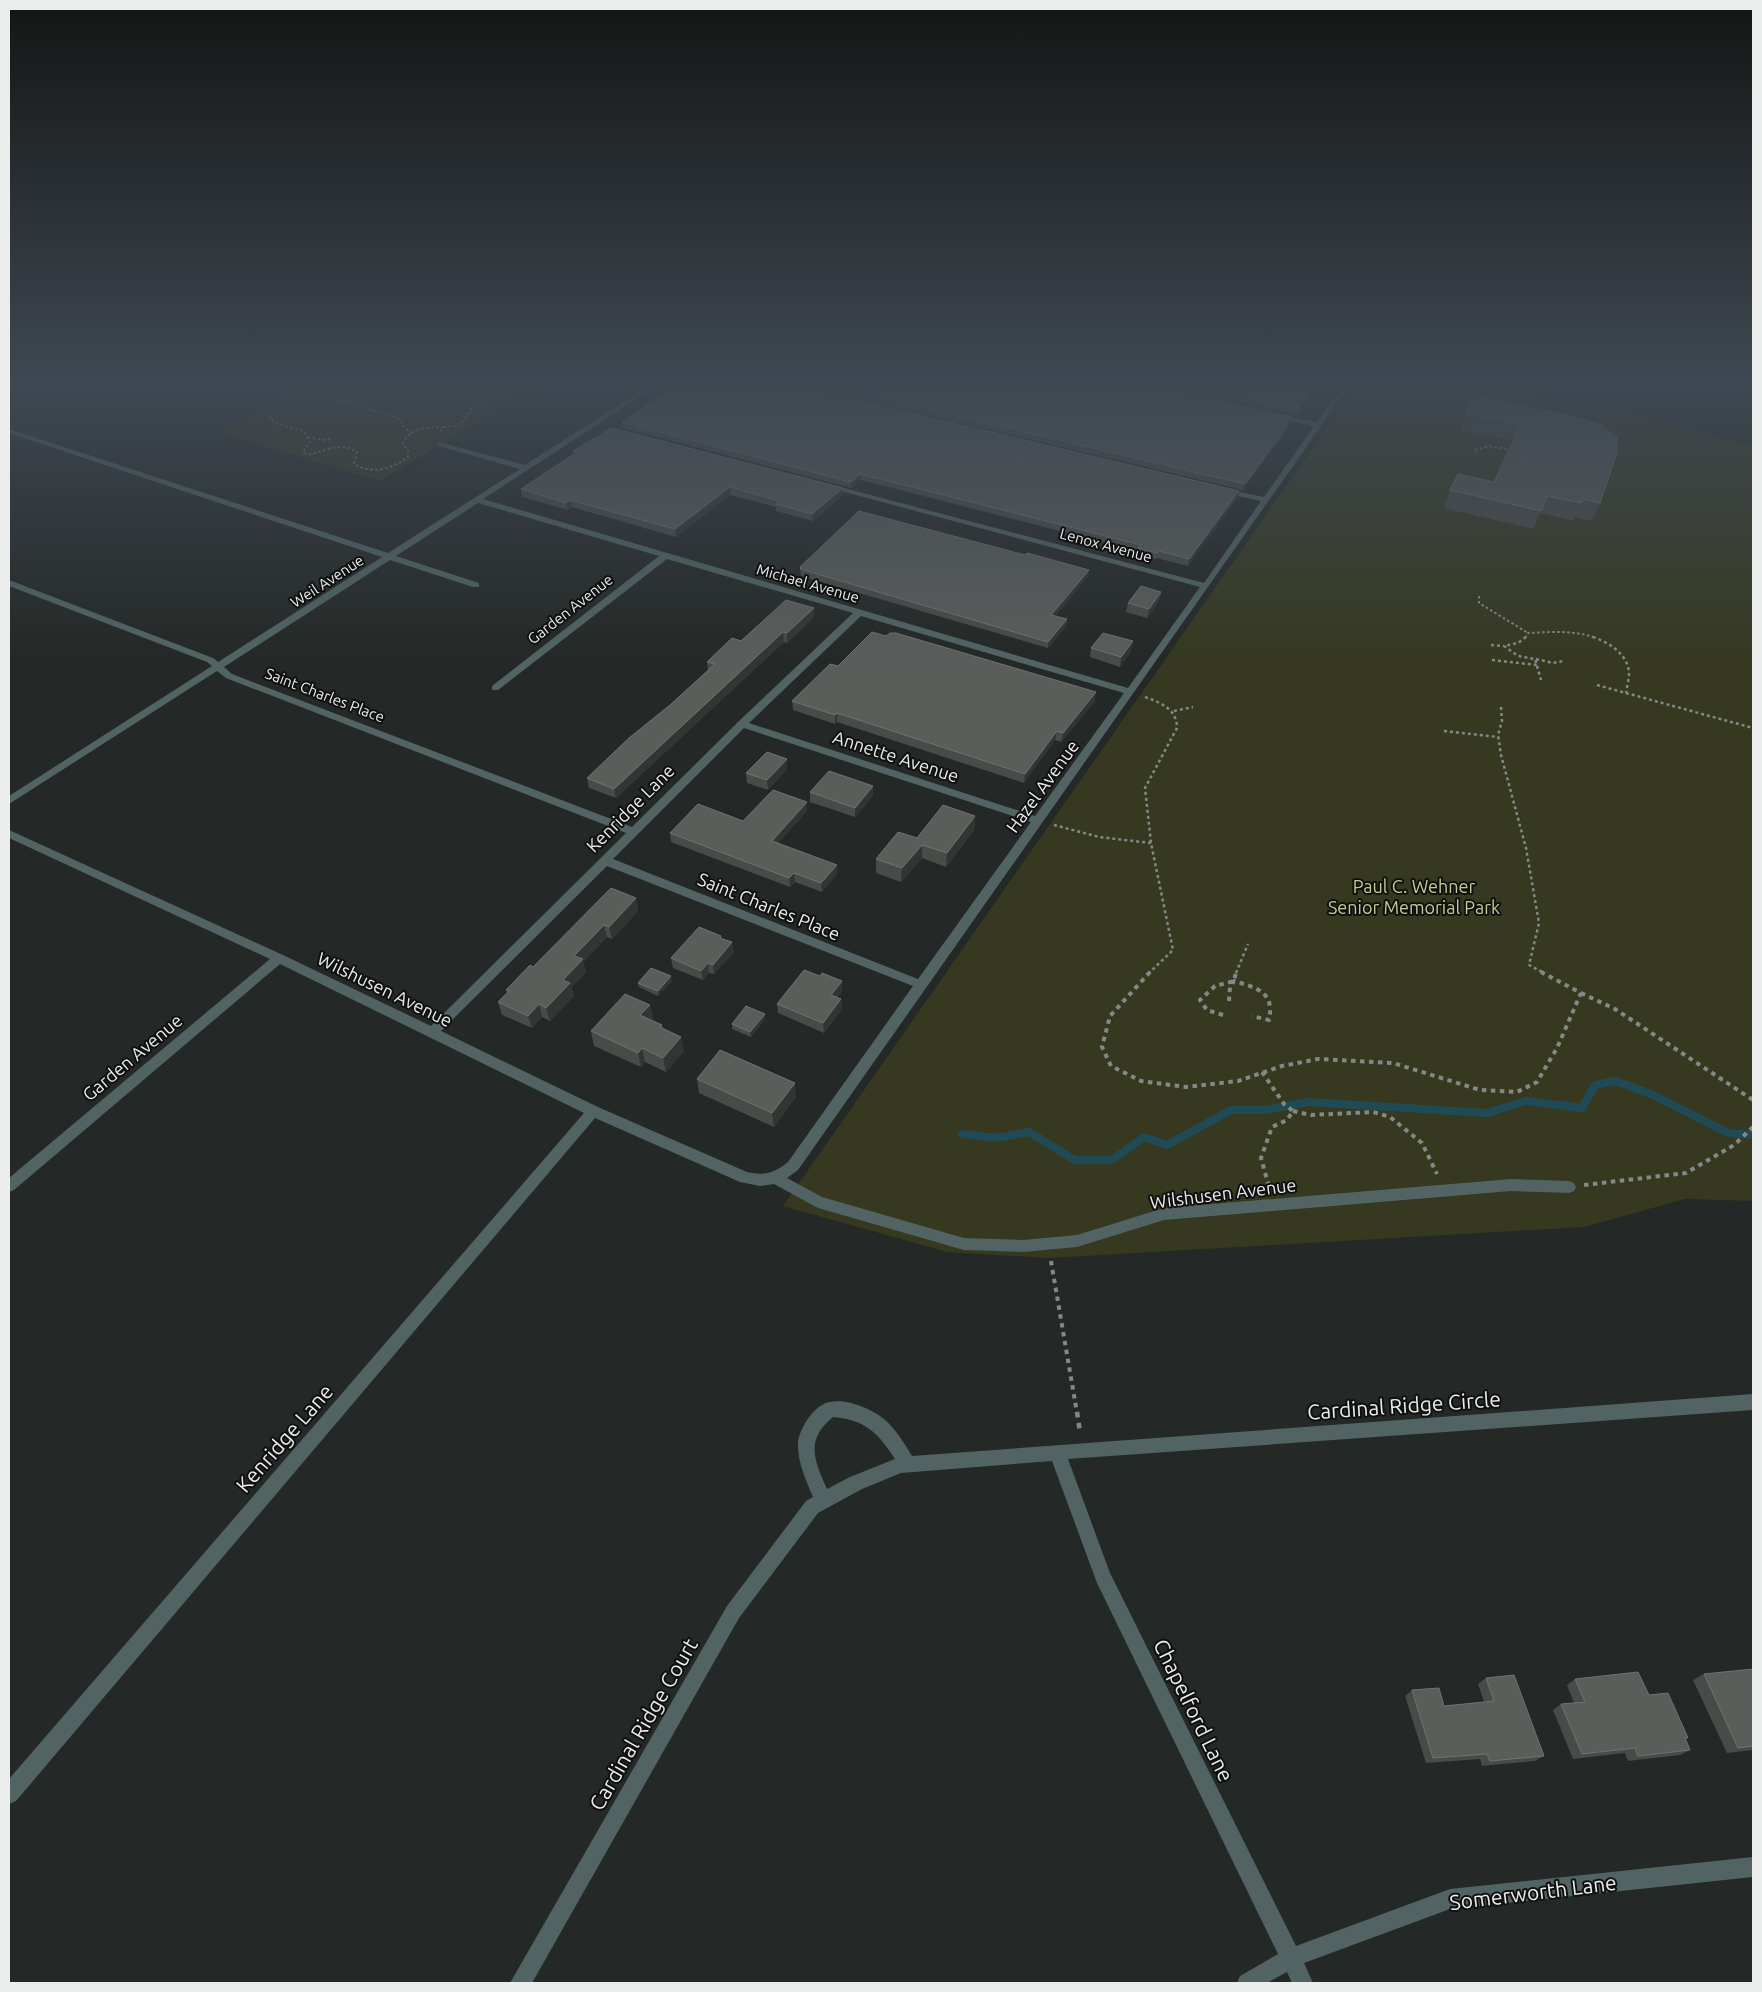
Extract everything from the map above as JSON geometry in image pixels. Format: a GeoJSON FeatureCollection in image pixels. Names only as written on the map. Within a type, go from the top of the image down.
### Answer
{"type":"FeatureCollection","features":[{"type":"Feature","properties":{"kind":"street"},"geometry":{"type":"LineString","coordinates":[[144,475],[476,585]]}},
{"type":"Feature","properties":{"kind":"street","name":"Weil Avenue"},"geometry":{"type":"LineString","coordinates":[[9,801],[219,668],[515,475]]}},
{"type":"Feature","properties":{"kind":"street","name":"Hazel Avenue"},"geometry":{"type":"LineString","coordinates":[[777,1179],[793,1166],[920,984],[1039,821],[1284,475]]}},
{"type":"Feature","properties":{"kind":"street","name":"Lenox Avenue"},"geometry":{"type":"LineString","coordinates":[[813,483],[1206,586]]}},
{"type":"Feature","properties":{"kind":"street"},"geometry":{"type":"LineString","coordinates":[[1218,489],[1266,500]]}},
{"type":"Feature","properties":{"kind":"street","name":"Michael Avenue"},"geometry":{"type":"LineString","coordinates":[[476,500],[1131,692]]}},
{"type":"Feature","properties":{"kind":"street","name":"Garden Avenue"},"geometry":{"type":"LineString","coordinates":[[495,688],[665,556]]}},
{"type":"Feature","properties":{"kind":"street","name":"Saint Charles Place"},"geometry":{"type":"LineString","coordinates":[[9,583],[210,660],[229,676],[633,832]]}},
{"type":"Feature","properties":{"kind":"street","name":"Kenridge Lane"},"geometry":{"type":"LineString","coordinates":[[432,1033],[742,724],[859,613]]}},
{"type":"Feature","properties":{"kind":"street","name":"Annette Avenue"},"geometry":{"type":"LineString","coordinates":[[742,724],[1039,821]]}},
{"type":"Feature","properties":{"kind":"street","name":"Wilshusen Avenue"},"geometry":{"type":"LineString","coordinates":[[9,834],[279,958],[593,1111],[745,1178],[761,1182],[777,1179],[818,1202],[964,1244],[1023,1246],[1076,1241],[1164,1214],[1511,1185],[1569,1187]]}},
{"type":"Feature","properties":{"kind":"street","name":"Saint Charles Place"},"geometry":{"type":"LineString","coordinates":[[606,861],[920,984]]}},
{"type":"Feature","properties":{"kind":"street","name":"Garden Avenue"},"geometry":{"type":"LineString","coordinates":[[9,1186],[279,958]]}},
{"type":"Feature","properties":{"kind":"street","name":"Kenridge Lane"},"geometry":{"type":"LineString","coordinates":[[9,1794],[593,1111]]}},
{"type":"Feature","properties":{"kind":"street","name":"Cardinal Ridge Circle"},"geometry":{"type":"LineString","coordinates":[[1057,1452],[1753,1402]]}},
{"type":"Feature","properties":{"kind":"street"},"geometry":{"type":"LineString","coordinates":[[824,1501],[806,1450],[807,1434],[816,1420],[831,1409],[864,1414],[870,1418],[891,1437],[908,1465]]}},
{"type":"Feature","properties":{"kind":"street","name":"Cardinal Ridge Court"},"geometry":{"type":"LineString","coordinates":[[520,1983],[733,1612],[812,1507],[856,1483],[901,1465],[1057,1452]]}},
{"type":"Feature","properties":{"kind":"street","name":"Chapelford Lane"},"geometry":{"type":"LineString","coordinates":[[1057,1452],[1103,1577],[1303,1983]]}},
{"type":"Feature","properties":{"kind":"street","name":"Somerworth Lane"},"geometry":{"type":"LineString","coordinates":[[1247,1983],[1291,1958],[1450,1900],[1753,1867]]}},
{"type":"Feature","properties":{"kind":"path"},"geometry":{"type":"LineString","coordinates":[[1479,596],[1479,603],[1485,608],[1528,633],[1567,631],[1588,636],[1618,651],[1629,669],[1626,693]]}},
{"type":"Feature","properties":{"kind":"path"},"geometry":{"type":"LineString","coordinates":[[1491,645],[1504,646],[1524,641],[1528,633]]}},
{"type":"Feature","properties":{"kind":"path"},"geometry":{"type":"LineString","coordinates":[[1504,646],[1512,654],[1520,658],[1558,664],[1563,661]]}},
{"type":"Feature","properties":{"kind":"path"},"geometry":{"type":"LineString","coordinates":[[1535,659],[1541,680]]}},
{"type":"Feature","properties":{"kind":"path"},"geometry":{"type":"LineString","coordinates":[[1492,660],[1537,665]]}},
{"type":"Feature","properties":{"kind":"path"},"geometry":{"type":"LineString","coordinates":[[1597,685],[1753,728]]}},
{"type":"Feature","properties":{"kind":"path"},"geometry":{"type":"LineString","coordinates":[[1131,692],[1173,711],[1178,721],[1177,728],[1145,788],[1151,843],[1173,950],[1137,984],[1110,1016],[1102,1047],[1111,1066],[1141,1081],[1186,1087],[1238,1081],[1282,1066],[1318,1058],[1393,1063],[1480,1090],[1517,1092],[1537,1082],[1557,1048],[1582,993]]}},
{"type":"Feature","properties":{"kind":"path"},"geometry":{"type":"LineString","coordinates":[[1173,711],[1193,707]]}},
{"type":"Feature","properties":{"kind":"path"},"geometry":{"type":"LineString","coordinates":[[1501,707],[1502,721],[1498,737],[1526,848],[1539,923],[1529,965],[1615,1009],[1753,1100]]}},
{"type":"Feature","properties":{"kind":"path"},"geometry":{"type":"LineString","coordinates":[[1444,731],[1498,737]]}},
{"type":"Feature","properties":{"kind":"path"},"geometry":{"type":"LineString","coordinates":[[1039,821],[1099,838],[1151,843]]}},
{"type":"Feature","properties":{"kind":"path"},"geometry":{"type":"LineString","coordinates":[[1229,1001],[1230,987],[1234,982],[1237,966],[1248,944]]}},
{"type":"Feature","properties":{"kind":"path"},"geometry":{"type":"LineString","coordinates":[[1223,1015],[1207,1010],[1200,1000],[1210,989],[1222,982],[1234,982],[1253,986],[1270,1000],[1272,1011],[1269,1020],[1252,1016]]}},
{"type":"Feature","properties":{"kind":"path"},"geometry":{"type":"LineString","coordinates":[[1262,1072],[1284,1104],[1292,1110],[1311,1115],[1373,1112],[1390,1117],[1422,1143],[1445,1190]]}},
{"type":"Feature","properties":{"kind":"path"},"geometry":{"type":"LineString","coordinates":[[1274,1205],[1262,1158],[1272,1127],[1287,1120],[1292,1110]]}},
{"type":"Feature","properties":{"kind":"path"},"geometry":{"type":"LineString","coordinates":[[1569,1187],[1686,1173],[1734,1145],[1753,1127]]}},
{"type":"Feature","properties":{"kind":"path"},"geometry":{"type":"LineString","coordinates":[[1048,1244],[1083,1450]]}},
{"type":"Feature","properties":{"kind":"green space"},"geometry":{"type":"Polygon","coordinates":[[[360,475],[390,475],[380,481],[360,475]]]}},
{"type":"Feature","properties":{"kind":"green space","name":"Paul C. Wehner Senior Memorial Park"},"geometry":{"type":"Polygon","coordinates":[[[1294,475],[1753,475],[1753,1201],[1685,1199],[1584,1227],[1050,1258],[947,1252],[783,1206],[1294,475]]]}},
{"type":"Feature","properties":{"kind":"building"},"geometry":{"type":"Polygon","coordinates":[[[542,475],[793,475],[843,488],[812,514],[776,504],[779,501],[776,500],[730,487],[675,529],[570,500],[566,503],[521,489],[542,475]]]}},
{"type":"Feature","properties":{"kind":"building"},"geometry":{"type":"Polygon","coordinates":[[[824,475],[859,475],[851,482],[824,475]]]}},
{"type":"Feature","properties":{"kind":"building"},"geometry":{"type":"Polygon","coordinates":[[[864,475],[1172,475],[1239,491],[1189,559],[1138,548],[1141,545],[864,475]]]}},
{"type":"Feature","properties":{"kind":"building"},"geometry":{"type":"Polygon","coordinates":[[[1207,475],[1252,475],[1245,484],[1207,475]]]}},
{"type":"Feature","properties":{"kind":"building"},"geometry":{"type":"Polygon","coordinates":[[[1458,475],[1494,482],[1497,475],[1610,475],[1600,503],[1583,499],[1581,503],[1547,496],[1541,511],[1450,490],[1458,475]]]}},
{"type":"Feature","properties":{"kind":"building"},"geometry":{"type":"Polygon","coordinates":[[[859,511],[1089,570],[1051,615],[1067,619],[1048,642],[800,569],[859,511]]]}},
{"type":"Feature","properties":{"kind":"building"},"geometry":{"type":"Polygon","coordinates":[[[1141,586],[1161,592],[1149,609],[1128,603],[1141,586]]]}},
{"type":"Feature","properties":{"kind":"building"},"geometry":{"type":"Polygon","coordinates":[[[786,600],[814,608],[787,633],[783,632],[614,789],[587,778],[629,738],[670,705],[715,664],[707,662],[732,638],[741,641],[786,600]]]}},
{"type":"Feature","properties":{"kind":"building"},"geometry":{"type":"Polygon","coordinates":[[[872,632],[886,636],[890,633],[896,633],[1096,692],[1063,733],[1057,731],[1025,774],[837,713],[835,715],[792,701],[830,664],[838,666],[872,632]]]}},
{"type":"Feature","properties":{"kind":"building"},"geometry":{"type":"Polygon","coordinates":[[[1103,633],[1133,641],[1121,657],[1091,648],[1103,633]]]}},
{"type":"Feature","properties":{"kind":"building"},"geometry":{"type":"Polygon","coordinates":[[[767,752],[787,759],[767,780],[746,773],[767,752]]]}},
{"type":"Feature","properties":{"kind":"building"},"geometry":{"type":"Polygon","coordinates":[[[829,771],[873,786],[855,808],[810,792],[829,771]]]}},
{"type":"Feature","properties":{"kind":"building"},"geometry":{"type":"Polygon","coordinates":[[[773,790],[807,802],[772,841],[837,865],[821,883],[794,873],[789,878],[670,833],[698,804],[743,821],[773,790]]]}},
{"type":"Feature","properties":{"kind":"building"},"geometry":{"type":"Polygon","coordinates":[[[943,805],[975,816],[947,853],[922,845],[902,868],[876,859],[898,832],[917,838],[943,805]]]}},
{"type":"Feature","properties":{"kind":"building"},"geometry":{"type":"Polygon","coordinates":[[[611,888],[636,898],[609,927],[604,925],[574,956],[583,959],[563,980],[570,983],[546,1008],[539,1004],[528,1016],[498,1002],[509,991],[506,990],[530,965],[533,967],[611,888]]]}},
{"type":"Feature","properties":{"kind":"building"},"geometry":{"type":"Polygon","coordinates":[[[699,927],[732,942],[713,965],[708,963],[701,971],[671,958],[699,927]]]}},
{"type":"Feature","properties":{"kind":"building"},"geometry":{"type":"Polygon","coordinates":[[[651,968],[671,976],[658,991],[638,983],[651,968]]]}},
{"type":"Feature","properties":{"kind":"building"},"geometry":{"type":"Polygon","coordinates":[[[804,970],[820,976],[822,973],[842,981],[831,995],[841,999],[823,1023],[777,1004],[804,970]]]}},
{"type":"Feature","properties":{"kind":"building"},"geometry":{"type":"Polygon","coordinates":[[[625,994],[650,1005],[640,1015],[662,1025],[660,1027],[681,1037],[663,1058],[642,1048],[638,1053],[591,1031],[625,994]]]}},
{"type":"Feature","properties":{"kind":"building"},"geometry":{"type":"Polygon","coordinates":[[[746,1006],[765,1014],[750,1032],[732,1024],[746,1006]]]}},
{"type":"Feature","properties":{"kind":"building"},"geometry":{"type":"Polygon","coordinates":[[[720,1050],[795,1083],[772,1113],[697,1079],[720,1050]]]}},
{"type":"Feature","properties":{"kind":"building"},"geometry":{"type":"Polygon","coordinates":[[[1753,1669],[1753,1746],[1738,1748],[1704,1674],[1753,1669]]]}},
{"type":"Feature","properties":{"kind":"building"},"geometry":{"type":"Polygon","coordinates":[[[1638,1672],[1649,1695],[1668,1693],[1688,1738],[1685,1738],[1690,1750],[1638,1756],[1635,1748],[1582,1754],[1561,1704],[1585,1702],[1575,1679],[1638,1672]]]}},
{"type":"Feature","properties":{"kind":"building"},"geometry":{"type":"Polygon","coordinates":[[[1514,1675],[1544,1756],[1490,1761],[1487,1754],[1433,1758],[1412,1690],[1439,1688],[1444,1706],[1494,1701],[1486,1678],[1514,1675]]]}},
{"type":"Feature","properties":{"kind":"waterway"},"geometry":{"type":"LineString","coordinates":[[962,1134],[997,1138],[1029,1132],[1075,1160],[1112,1160],[1144,1137],[1167,1145],[1231,1110],[1265,1110],[1308,1102],[1487,1113],[1526,1101],[1582,1108],[1595,1085],[1616,1081],[1653,1095],[1728,1133],[1753,1135]]}}]}
